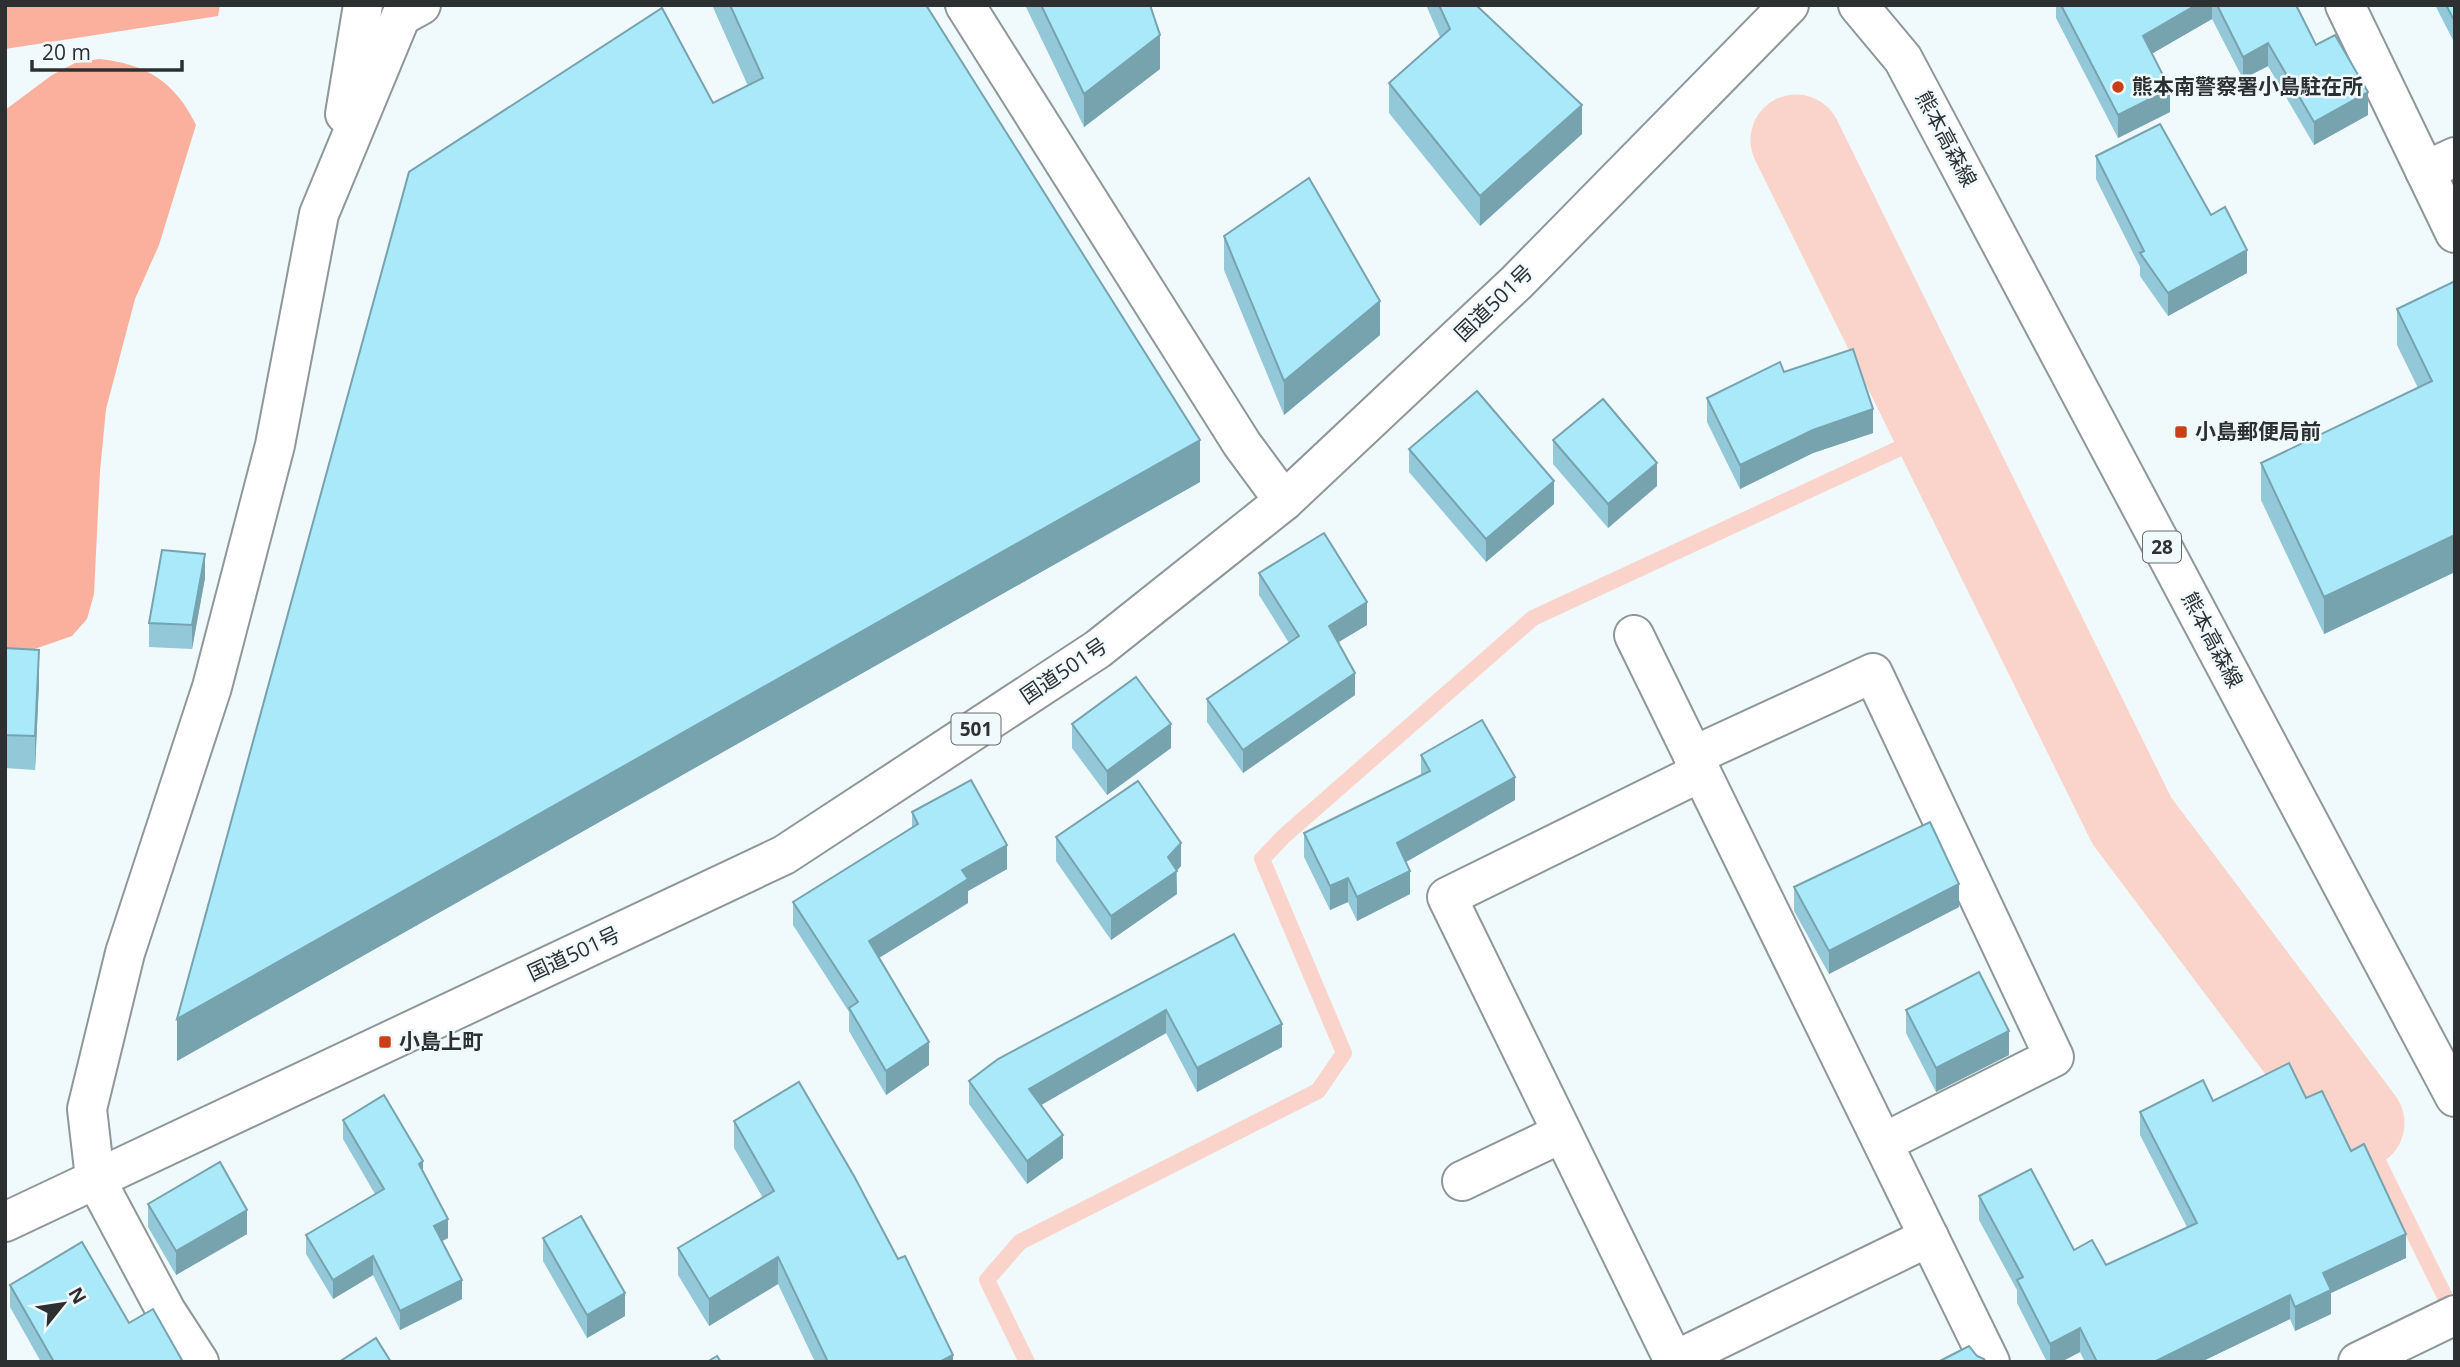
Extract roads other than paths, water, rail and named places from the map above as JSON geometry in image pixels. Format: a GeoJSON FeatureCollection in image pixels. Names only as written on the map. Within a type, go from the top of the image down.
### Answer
{"type":"FeatureCollection","features":[{"type":"Feature","properties":{"kind":"main road"},"geometry":{"type":"LineString","coordinates":[[334,179],[363,5]]}},
{"type":"Feature","properties":{"kind":"main road"},"geometry":{"type":"LineString","coordinates":[[199,1362],[166,1311],[95,1178],[87,1109],[125,954],[219,660],[275,445],[319,214],[401,16],[421,5]]}},
{"type":"Feature","properties":{"kind":"main road"},"geometry":{"type":"LineString","coordinates":[[965,5],[1242,444],[1284,501]]}},
{"type":"Feature","properties":{"kind":"main road","name":"国道501号"},"geometry":{"type":"LineString","coordinates":[[5,1222],[784,855],[1098,649],[1284,501],[1517,282],[1789,5]]}},
{"type":"Feature","properties":{"kind":"main road","name":"熊本高森線"},"geometry":{"type":"LineString","coordinates":[[1858,5],[1903,59],[2455,1097]]}},
{"type":"Feature","properties":{"kind":"main road"},"geometry":{"type":"LineString","coordinates":[[2345,5],[2440,164],[2455,233]]}},
{"type":"Feature","properties":{"kind":"main road"},"geometry":{"type":"LineString","coordinates":[[1634,635],[1990,1362]]}},
{"type":"Feature","properties":{"kind":"main road"},"geometry":{"type":"LineString","coordinates":[[1883,1143],[2054,1058],[1873,673],[1447,897],[1673,1361],[1929,1237]]}},
{"type":"Feature","properties":{"kind":"main road"},"geometry":{"type":"LineString","coordinates":[[1462,1181],[1562,1133]]}},
{"type":"Feature","properties":{"kind":"main road"},"geometry":{"type":"LineString","coordinates":[[2358,1362],[2455,1315]]}},
{"type":"Feature","properties":{"kind":"waterway"},"geometry":{"type":"LineString","coordinates":[[1796,140],[2132,821],[2359,1123]]}},
{"type":"Feature","properties":{"kind":"waterway"},"geometry":{"type":"LineString","coordinates":[[1027,1362],[987,1280],[1020,1242],[1318,1091],[1344,1053],[1262,859],[1284,836],[1533,618],[1939,430]]}},
{"type":"Feature","properties":{"kind":"waterway"},"geometry":{"type":"LineString","coordinates":[[2359,1123],[2454,1315]]}},
{"type":"Feature","properties":{"kind":"place","name":"熊本南警察署小島駐在所"},"geometry":{"type":"Point","coordinates":[2118,87]}},
{"type":"Feature","properties":{"kind":"place","name":"小島郵便局前"},"geometry":{"type":"Point","coordinates":[2181,432]}},
{"type":"Feature","properties":{"kind":"place","name":"小島上町"},"geometry":{"type":"Point","coordinates":[385,1042]}}]}
